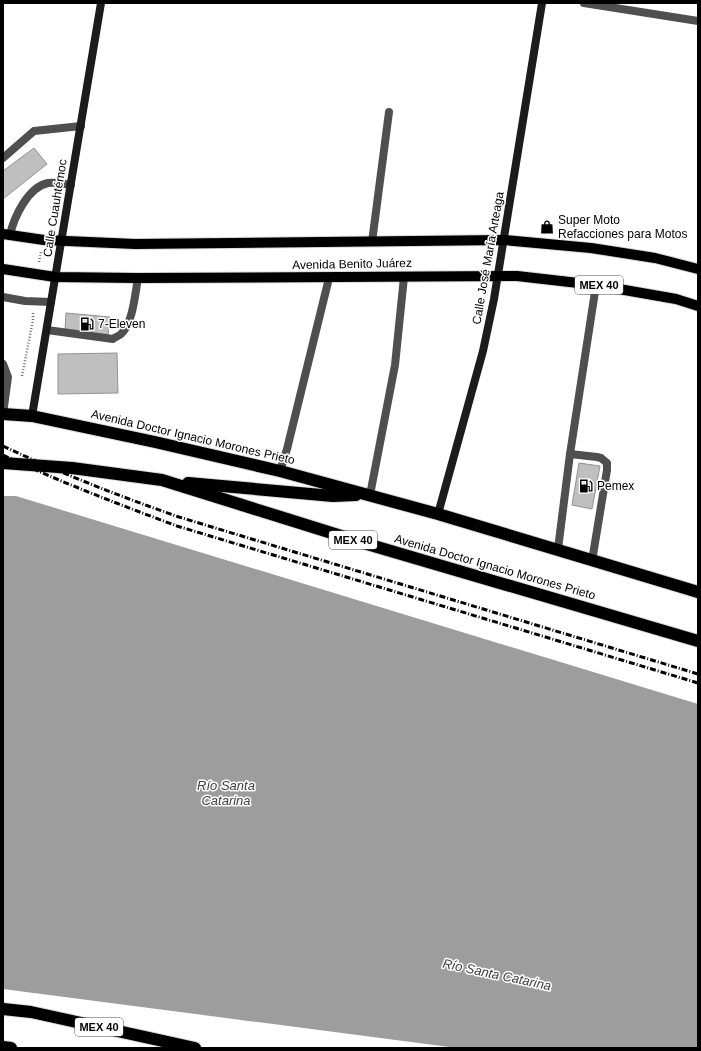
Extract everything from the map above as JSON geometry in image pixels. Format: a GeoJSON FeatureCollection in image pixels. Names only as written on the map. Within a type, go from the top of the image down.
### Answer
{"type":"FeatureCollection","features":[{"type":"Feature","properties":{"kind":"highway","name":"Avenida Doctor Ignacio Morones Prieto"},"geometry":{"type":"LineString","coordinates":[[3,414],[32,416],[155,442],[280,471],[438,514],[698,592]]}},
{"type":"Feature","properties":{"kind":"highway","name":"Avenida Doctor Ignacio Morones Prieto"},"geometry":{"type":"LineString","coordinates":[[3,463],[72,468],[162,480],[366,544],[698,641]]}},
{"type":"Feature","properties":{"kind":"highway"},"geometry":{"type":"LineString","coordinates":[[162,480],[333,496],[370,495]]}},
{"type":"Feature","properties":{"kind":"highway","name":"MEX 40"},"geometry":{"type":"LineString","coordinates":[[3,1010],[31,1012],[195,1048]]}},
{"type":"Feature","properties":{"kind":"highway"},"geometry":{"type":"LineString","coordinates":[[3,1047],[11,1048]]}},
{"type":"Feature","properties":{"kind":"main road","name":"Avenida Benito Juárez"},"geometry":{"type":"LineString","coordinates":[[7,234],[44,240],[134,244],[504,240],[591,248],[655,258],[698,269]]}},
{"type":"Feature","properties":{"kind":"main road","name":"Avenida Benito Juárez"},"geometry":{"type":"LineString","coordinates":[[3,269],[56,277],[329,278],[498,276],[596,285],[676,299],[698,306]]}},
{"type":"Feature","properties":{"kind":"street","name":"Calle Cuauhtémoc"},"geometry":{"type":"LineString","coordinates":[[32,416],[101,3]]}},
{"type":"Feature","properties":{"kind":"street","name":"Calle José María Arteaga"},"geometry":{"type":"LineString","coordinates":[[438,514],[483,351],[498,276],[542,3]]}},
{"type":"Feature","properties":{"kind":"street"},"geometry":{"type":"LineString","coordinates":[[584,3],[698,21]]}},
{"type":"Feature","properties":{"kind":"street"},"geometry":{"type":"LineString","coordinates":[[372,242],[389,112]]}},
{"type":"Feature","properties":{"kind":"street"},"geometry":{"type":"LineString","coordinates":[[3,158],[34,131],[80,126]]}},
{"type":"Feature","properties":{"kind":"street"},"geometry":{"type":"LineString","coordinates":[[7,234],[21,206],[29,196],[42,185],[59,183],[70,185]]}},
{"type":"Feature","properties":{"kind":"street"},"geometry":{"type":"LineString","coordinates":[[370,495],[395,365],[404,277]]}},
{"type":"Feature","properties":{"kind":"street"},"geometry":{"type":"LineString","coordinates":[[47,330],[113,339],[121,334],[127,326],[138,278]]}},
{"type":"Feature","properties":{"kind":"street"},"geometry":{"type":"LineString","coordinates":[[280,471],[287,449],[329,278]]}},
{"type":"Feature","properties":{"kind":"street"},"geometry":{"type":"LineString","coordinates":[[558,549],[570,454],[596,285]]}},
{"type":"Feature","properties":{"kind":"street"},"geometry":{"type":"LineString","coordinates":[[3,297],[51,302]]}},
{"type":"Feature","properties":{"kind":"street"},"geometry":{"type":"LineString","coordinates":[[3,364],[8,377],[3,414]]}},
{"type":"Feature","properties":{"kind":"street"},"geometry":{"type":"LineString","coordinates":[[570,454],[602,458],[608,466],[592,561]]}},
{"type":"Feature","properties":{"kind":"path"},"geometry":{"type":"LineString","coordinates":[[36,274],[44,240]]}},
{"type":"Feature","properties":{"kind":"path"},"geometry":{"type":"LineString","coordinates":[[22,376],[33,320],[32,301]]}},
{"type":"Feature","properties":{"kind":"water","name":"Río Santa Catarina"},"geometry":{"type":"Polygon","coordinates":[[[3,496],[16,496],[698,704],[698,1048],[457,1048],[3,989],[3,496]]]}},
{"type":"Feature","properties":{"kind":"building"},"geometry":{"type":"Polygon","coordinates":[[[34,148],[47,164],[3,199],[3,171],[34,148]]]}},
{"type":"Feature","properties":{"kind":"building","name":"7-Eleven"},"geometry":{"type":"Polygon","coordinates":[[[66,313],[110,317],[108,335],[65,330],[66,313]]]}},
{"type":"Feature","properties":{"kind":"building"},"geometry":{"type":"Polygon","coordinates":[[[117,353],[118,393],[58,394],[58,354],[117,353]]]}},
{"type":"Feature","properties":{"kind":"building","name":"Pemex"},"geometry":{"type":"Polygon","coordinates":[[[579,463],[600,466],[592,509],[572,505],[579,463]]]}},
{"type":"Feature","properties":{"kind":"railway"},"geometry":{"type":"LineString","coordinates":[[3,446],[90,484],[179,517],[698,674]]}},
{"type":"Feature","properties":{"kind":"railway"},"geometry":{"type":"LineString","coordinates":[[3,455],[68,484],[177,526],[698,683]]}},
{"type":"Feature","properties":{"kind":"place","name":"Super Moto Refacciones para Motos"},"geometry":{"type":"Point","coordinates":[547,227]}},
{"type":"Feature","properties":{"kind":"place","name":"7-Eleven"},"geometry":{"type":"Point","coordinates":[87,324]}},
{"type":"Feature","properties":{"kind":"place","name":"Pemex"},"geometry":{"type":"Point","coordinates":[586,486]}}]}
